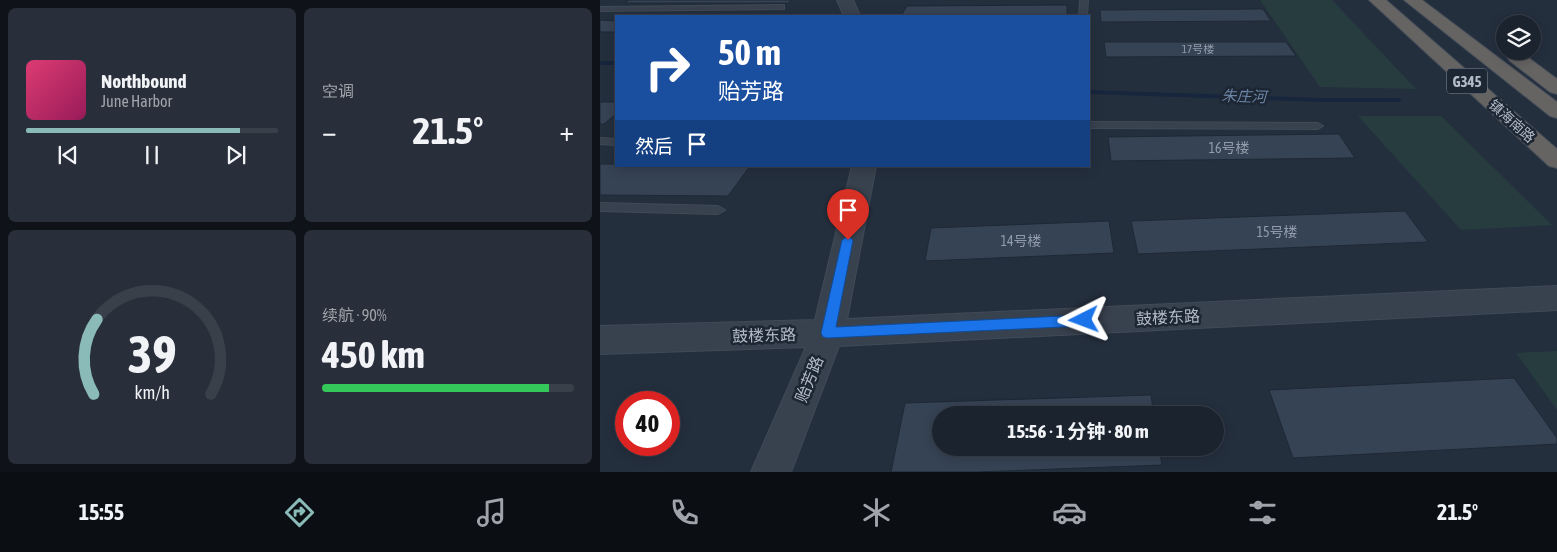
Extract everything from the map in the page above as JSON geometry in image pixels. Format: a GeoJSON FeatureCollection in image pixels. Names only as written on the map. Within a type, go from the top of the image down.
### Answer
{"type":"FeatureCollection","features":[{"type":"Feature","properties":{"kind":"highway","name":"镇海南路"},"geometry":{"type":"LineString","coordinates":[[1378,0],[1557,161]]}},
{"type":"Feature","properties":{"kind":"highway","name":"镇海南路"},"geometry":{"type":"LineString","coordinates":[[1412,0],[1557,112]]}},
{"type":"Feature","properties":{"kind":"highway"},"geometry":{"type":"LineString","coordinates":[[1520,60],[1557,88]]}},
{"type":"Feature","properties":{"kind":"street"},"geometry":{"type":"LineString","coordinates":[[845,0],[852,15]]}},
{"type":"Feature","properties":{"kind":"street","name":"贻芳路"},"geometry":{"type":"LineString","coordinates":[[771,472],[828,333],[864,167]]}},
{"type":"Feature","properties":{"kind":"street","name":"鼓楼东路"},"geometry":{"type":"LineString","coordinates":[[600,340],[828,333],[1557,298]]}},
{"type":"Feature","properties":{"kind":"lane"},"geometry":{"type":"LineString","coordinates":[[1083,15],[1084,0]]}},
{"type":"Feature","properties":{"kind":"lane"},"geometry":{"type":"LineString","coordinates":[[600,8],[781,6]]}},
{"type":"Feature","properties":{"kind":"lane"},"geometry":{"type":"LineString","coordinates":[[1090,126],[1318,126]]}},
{"type":"Feature","properties":{"kind":"lane"},"geometry":{"type":"LineString","coordinates":[[600,141],[615,142]]}},
{"type":"Feature","properties":{"kind":"lane"},"geometry":{"type":"LineString","coordinates":[[600,206],[718,210]]}},
{"type":"Feature","properties":{"kind":"green space"},"geometry":{"type":"Polygon","coordinates":[[[1260,0],[1332,0],[1416,89],[1320,87],[1260,0]]]}},
{"type":"Feature","properties":{"kind":"green space"},"geometry":{"type":"Polygon","coordinates":[[[1358,116],[1441,116],[1552,225],[1461,230],[1358,116]]]}},
{"type":"Feature","properties":{"kind":"green space"},"geometry":{"type":"Polygon","coordinates":[[[1557,351],[1557,410],[1516,353],[1557,351]]]}},
{"type":"Feature","properties":{"kind":"building"},"geometry":{"type":"Polygon","coordinates":[[[629,0],[791,0],[788,3],[625,3],[629,0]]]}},
{"type":"Feature","properties":{"kind":"building"},"geometry":{"type":"Polygon","coordinates":[[[1067,5],[1067,15],[902,15],[907,6],[1067,5]]]}},
{"type":"Feature","properties":{"kind":"building"},"geometry":{"type":"Polygon","coordinates":[[[1263,9],[1271,21],[1101,22],[1100,10],[1263,9]]]}},
{"type":"Feature","properties":{"kind":"building"},"geometry":{"type":"Polygon","coordinates":[[[600,20],[615,21],[615,32],[600,32],[600,20]]]}},
{"type":"Feature","properties":{"kind":"building"},"geometry":{"type":"Polygon","coordinates":[[[1104,42],[1286,42],[1296,56],[1106,57],[1104,42]]]}},
{"type":"Feature","properties":{"kind":"building"},"geometry":{"type":"Polygon","coordinates":[[[600,102],[615,102],[615,115],[604,124],[600,124],[600,102]]]}},
{"type":"Feature","properties":{"kind":"building"},"geometry":{"type":"Polygon","coordinates":[[[1339,134],[1355,158],[1111,161],[1108,137],[1339,134]]]}},
{"type":"Feature","properties":{"kind":"building"},"geometry":{"type":"Polygon","coordinates":[[[600,164],[615,164],[615,167],[749,167],[728,196],[600,195],[600,164]]]}},
{"type":"Feature","properties":{"kind":"building"},"geometry":{"type":"Polygon","coordinates":[[[1405,211],[1428,242],[1138,254],[1131,221],[1405,211]]]}},
{"type":"Feature","properties":{"kind":"building"},"geometry":{"type":"Polygon","coordinates":[[[1109,221],[1114,253],[925,261],[931,228],[1109,221]]]}},
{"type":"Feature","properties":{"kind":"building"},"geometry":{"type":"Polygon","coordinates":[[[1514,378],[1557,438],[1557,444],[1293,458],[1269,390],[1514,378]]]}},
{"type":"Feature","properties":{"kind":"building"},"geometry":{"type":"Polygon","coordinates":[[[1151,395],[1153,406],[932,406],[932,456],[1160,456],[1162,465],[977,472],[891,472],[905,403],[1151,395]]]}},
{"type":"Feature","properties":{"kind":"waterway","name":"朱庄河"},"geometry":{"type":"LineString","coordinates":[[600,63],[615,63]]}},
{"type":"Feature","properties":{"kind":"waterway","name":"朱庄河"},"geometry":{"type":"LineString","coordinates":[[1090,92],[1322,100],[1399,100]]}},
{"type":"Feature","properties":{"kind":"route"},"geometry":{"type":"LineString","coordinates":[[848,240],[828,333],[1084,320]]}}]}
